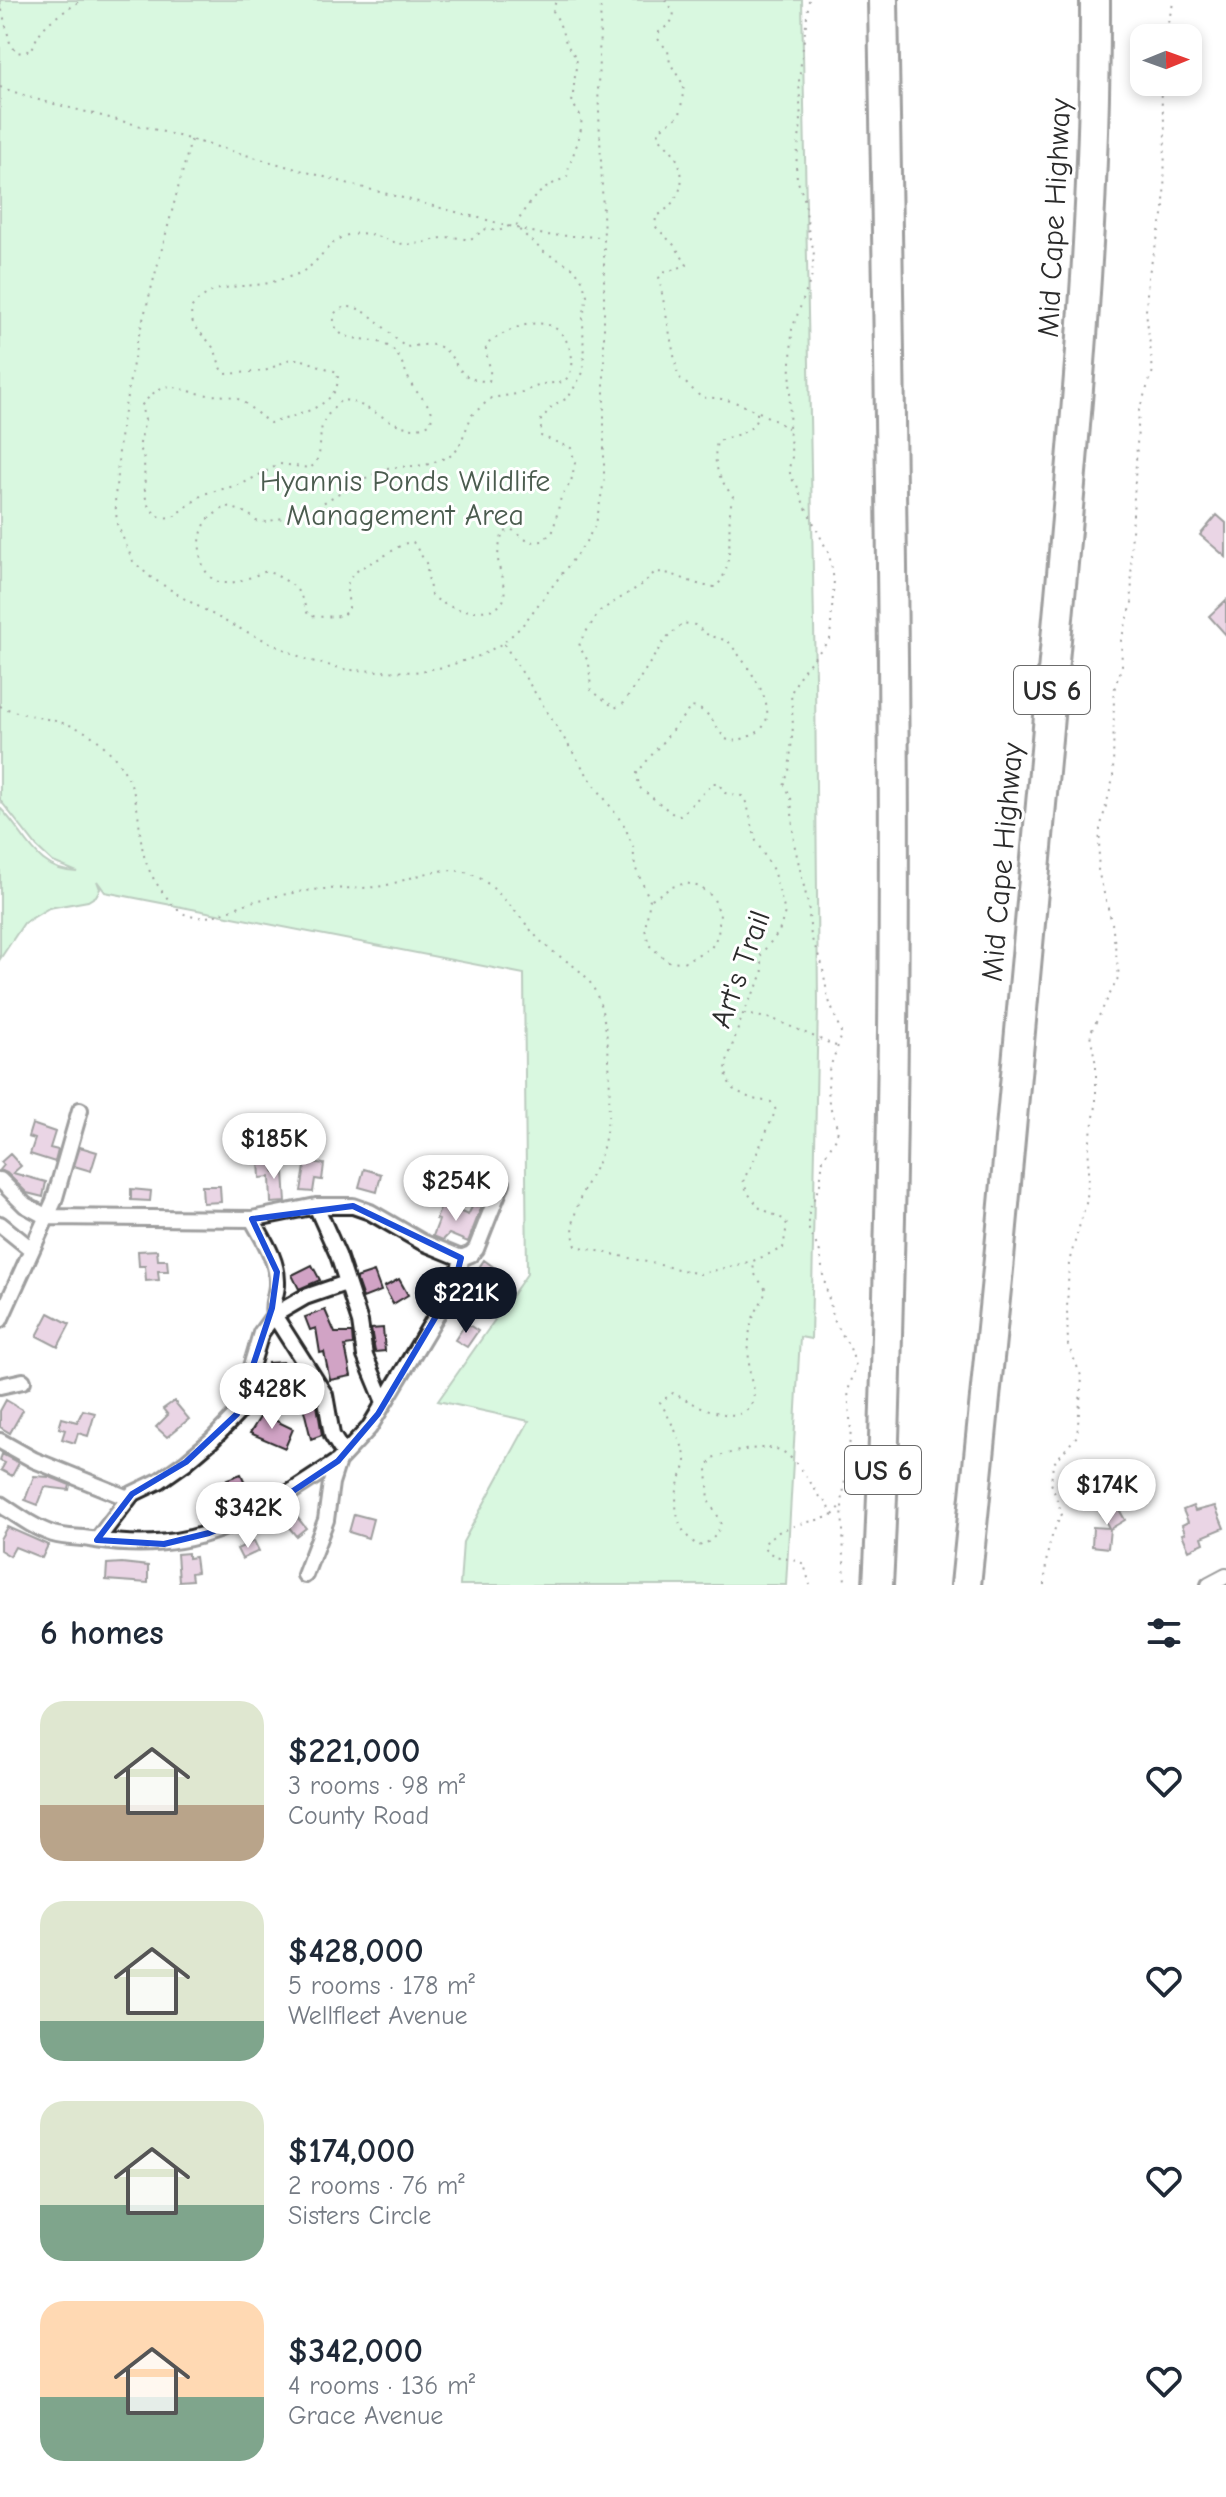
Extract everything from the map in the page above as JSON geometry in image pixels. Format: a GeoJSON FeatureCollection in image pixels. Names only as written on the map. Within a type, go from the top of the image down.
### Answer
{"type":"FeatureCollection","features":[{"type":"Feature","properties":{"kind":"highway","name":"US 6"},"geometry":{"type":"LineString","coordinates":[[878,1585],[887,1324],[895,911],[891,376],[883,0]]}},
{"type":"Feature","properties":{"kind":"highway","name":"Mid Cape Highway"},"geometry":{"type":"LineString","coordinates":[[966,1585],[1067,535],[1091,175],[1095,0]]}},
{"type":"Feature","properties":{"kind":"street"},"geometry":{"type":"LineString","coordinates":[[0,1320],[47,1217],[80,1110]]}},
{"type":"Feature","properties":{"kind":"street"},"geometry":{"type":"LineString","coordinates":[[0,1180],[25,1205],[47,1217],[252,1219],[316,1206],[353,1206],[422,1242],[461,1258],[476,1249],[502,1183]]}},
{"type":"Feature","properties":{"kind":"street"},"geometry":{"type":"LineString","coordinates":[[316,1206],[338,1255],[360,1322],[365,1356],[384,1402]]}},
{"type":"Feature","properties":{"kind":"street"},"geometry":{"type":"LineString","coordinates":[[252,1219],[277,1272],[272,1308],[274,1315],[325,1395],[332,1435],[341,1458],[331,1483],[326,1520],[305,1575]]}},
{"type":"Feature","properties":{"kind":"street"},"geometry":{"type":"LineString","coordinates":[[0,1224],[31,1249]]}},
{"type":"Feature","properties":{"kind":"street"},"geometry":{"type":"LineString","coordinates":[[0,1504],[44,1531],[97,1540],[164,1544],[209,1533],[263,1511],[341,1458],[365,1434],[454,1286],[461,1258]]}},
{"type":"Feature","properties":{"kind":"street"},"geometry":{"type":"LineString","coordinates":[[97,1540],[128,1498],[186,1462],[237,1414],[261,1333],[274,1315],[305,1297],[346,1283]]}},
{"type":"Feature","properties":{"kind":"street"},"geometry":{"type":"LineString","coordinates":[[0,1386],[23,1381]]}},
{"type":"Feature","properties":{"kind":"street"},"geometry":{"type":"LineString","coordinates":[[0,1441],[34,1460],[128,1498]]}},
{"type":"Feature","properties":{"kind":"street"},"geometry":{"type":"LineString","coordinates":[[1209,1585],[1226,1576]]}},
{"type":"Feature","properties":{"kind":"path"},"geometry":{"type":"LineString","coordinates":[[0,2],[10,43],[17,53],[25,53],[32,50],[42,27],[81,0]]}},
{"type":"Feature","properties":{"kind":"path"},"geometry":{"type":"LineString","coordinates":[[516,227],[524,206],[553,183],[567,177],[568,162],[581,124],[581,116],[572,103],[577,58],[564,44],[564,30],[553,11],[556,0]]}},
{"type":"Feature","properties":{"kind":"path"},"geometry":{"type":"LineString","coordinates":[[191,140],[137,342],[121,428],[115,498],[117,524],[133,561],[166,587],[230,624],[307,660],[348,670],[414,672],[444,667],[482,655],[503,643],[521,627],[546,598],[596,524],[604,481],[604,237],[598,87],[601,0]]}},
{"type":"Feature","properties":{"kind":"path"},"geometry":{"type":"LineString","coordinates":[[665,0],[673,8],[674,17],[672,23],[659,32],[658,39],[668,51],[670,63],[685,93],[680,115],[660,129],[658,136],[675,154],[682,178],[678,198],[656,217],[655,226],[675,246],[687,265],[663,273],[659,278],[678,376],[702,398],[721,399],[765,413],[789,429]]}},
{"type":"Feature","properties":{"kind":"path"},"geometry":{"type":"LineString","coordinates":[[809,0],[799,79],[801,123],[796,165],[814,250],[812,276],[792,329],[791,478],[829,554],[834,580],[830,639],[801,673],[791,693],[793,726],[789,772],[784,783],[791,797],[794,843],[808,904],[811,937],[842,1035],[829,1070],[828,1087],[829,1103],[838,1130],[823,1159],[820,1184],[809,1211],[809,1230],[820,1252],[834,1320],[856,1366],[848,1391],[851,1431],[842,1504],[845,1585]]}},
{"type":"Feature","properties":{"kind":"path"},"geometry":{"type":"LineString","coordinates":[[1168,24],[1174,0]]}},
{"type":"Feature","properties":{"kind":"path"},"geometry":{"type":"LineString","coordinates":[[0,87],[544,235],[604,237]]}},
{"type":"Feature","properties":{"kind":"path"},"geometry":{"type":"LineString","coordinates":[[1045,1585],[1045,1558],[1052,1532],[1062,1514],[1051,1483],[1053,1464],[1077,1436],[1082,1378],[1068,1345],[1067,1309],[1069,1262],[1087,1200],[1089,1145],[1096,1106],[1096,1065],[1090,1034],[1119,976],[1112,923],[1098,871],[1099,843],[1113,779],[1114,690],[1122,665],[1121,640],[1132,604],[1131,549],[1139,410],[1153,371],[1146,311],[1148,277],[1164,211],[1165,128],[1161,96]]}},
{"type":"Feature","properties":{"kind":"path"},"geometry":{"type":"LineString","coordinates":[[509,226],[499,231],[486,229],[469,240],[443,236],[405,245],[367,233],[348,235],[332,243],[306,270],[265,284],[220,287],[199,298],[191,308],[194,329],[211,345],[220,369],[226,374],[265,371],[290,359],[300,359],[337,372],[339,381],[337,390],[322,404],[270,423],[241,401],[218,394],[206,395],[172,386],[149,396],[141,406],[145,420],[139,448],[144,459],[148,505],[156,515],[164,518],[175,516],[203,494],[242,484],[280,464],[310,468],[316,464],[320,454],[322,425],[341,400],[359,403],[383,417],[411,427],[423,428],[431,423],[432,412],[394,351],[386,344],[337,332],[333,324],[334,314],[339,309],[349,307],[360,310],[406,347],[438,346],[448,351],[459,371],[480,381],[489,381],[492,371],[491,362],[485,354],[486,345],[514,328],[538,323],[558,327],[566,338],[573,362],[571,373],[564,382],[543,384],[517,394],[491,398],[472,415],[458,449],[450,456],[426,465],[387,468],[299,515],[256,521],[249,514],[227,506],[207,521],[201,536],[200,563],[209,575],[221,583],[232,583],[267,571],[301,591],[308,615],[342,616],[349,608],[346,587],[353,576],[368,562],[403,543],[413,542],[426,563],[431,595],[441,604],[457,610],[480,611],[493,609],[503,602],[506,590],[498,561],[503,533],[511,529],[529,542],[543,541],[553,531],[561,497],[571,482],[575,463],[571,448],[541,436],[541,420],[553,405],[568,398],[584,371],[583,318],[587,295],[574,268],[544,252],[516,227]]}},
{"type":"Feature","properties":{"kind":"path","name":"Art's Trail"},"geometry":{"type":"LineString","coordinates":[[753,1261],[783,1248],[787,1225],[785,1220],[760,1208],[747,1192],[743,1179],[776,1110],[771,1102],[752,1099],[733,1089],[727,1079],[726,1064],[743,1014],[763,974],[761,954],[779,932],[785,912],[773,870],[756,841],[745,799],[725,793],[718,783],[713,783],[680,815],[673,814],[644,792],[636,781],[637,773],[652,757],[657,746],[691,707],[703,709],[719,726],[725,739],[741,741],[756,735],[764,724],[764,693],[747,664],[728,641],[708,635],[695,625],[683,623],[664,641],[624,703],[615,708],[591,690],[589,663],[579,646],[600,611],[643,584],[655,572],[674,574],[702,587],[716,587],[721,582],[730,542],[728,510],[733,496],[720,482],[715,450],[717,442],[752,428],[757,412]]}},
{"type":"Feature","properties":{"kind":"path"},"geometry":{"type":"LineString","coordinates":[[503,643],[588,776],[624,825],[633,846],[635,867],[650,900],[645,929],[649,945],[667,961],[683,962],[711,948],[718,935],[720,914],[713,897],[707,892],[686,883],[650,900]]}},
{"type":"Feature","properties":{"kind":"path"},"geometry":{"type":"LineString","coordinates":[[0,706],[31,717],[63,721],[95,738],[117,762],[132,785],[142,853],[151,878],[171,903],[187,915],[206,917],[283,895],[319,889],[382,886],[431,872],[461,871],[486,881],[544,945],[591,982],[600,1002],[609,1061],[606,1131],[599,1159],[587,1181],[571,1233],[576,1246],[700,1274],[753,1261],[754,1273],[766,1290],[751,1323],[750,1373],[754,1390],[750,1405],[739,1414],[718,1414],[697,1407],[673,1393],[660,1402],[686,1460],[674,1506],[677,1519],[690,1540],[699,1546],[711,1542],[718,1533],[721,1521],[709,1502],[708,1461],[729,1452],[774,1448],[783,1452],[807,1477],[821,1499],[828,1503],[832,1516]]}},
{"type":"Feature","properties":{"kind":"path"},"geometry":{"type":"LineString","coordinates":[[743,1014],[773,1019],[837,1047]]}},
{"type":"Feature","properties":{"kind":"path"},"geometry":{"type":"LineString","coordinates":[[810,1585],[804,1564],[794,1558],[768,1552],[764,1547],[766,1540],[782,1530],[832,1516],[842,1504]]}},
{"type":"Feature","properties":{"kind":"highlighted area"},"geometry":{"type":"Polygon","coordinates":[[[353,1206],[461,1258],[454,1286],[378,1414],[338,1461],[263,1511],[209,1533],[164,1544],[97,1540],[132,1494],[186,1462],[237,1414],[272,1308],[277,1272],[252,1219],[353,1206]]]}},
{"type":"Feature","properties":{"kind":"green space","name":"Hyannis Ponds Wildlife Management Area"},"geometry":{"type":"Polygon","coordinates":[[[0,0],[802,0],[818,1004],[811,1339],[800,1337],[786,1585],[460,1585],[463,1542],[529,1421],[438,1401],[527,1274],[524,974],[105,892],[97,881],[100,889],[88,901],[49,908],[24,923],[0,959],[0,808],[41,858],[63,870],[77,872],[53,862],[37,847],[0,800],[0,0]]]}},
{"type":"Feature","properties":{"kind":"building"},"geometry":{"type":"Polygon","coordinates":[[[1217,515],[1226,523],[1226,557],[1200,535],[1217,515]]]}},
{"type":"Feature","properties":{"kind":"building"},"geometry":{"type":"Polygon","coordinates":[[[1226,600],[1226,635],[1209,616],[1226,600]]]}},
{"type":"Feature","properties":{"kind":"building"},"geometry":{"type":"Polygon","coordinates":[[[32,1124],[55,1132],[50,1148],[58,1150],[55,1162],[30,1154],[35,1139],[28,1137],[32,1124]]]}},
{"type":"Feature","properties":{"kind":"building"},"geometry":{"type":"Polygon","coordinates":[[[80,1147],[97,1152],[91,1171],[74,1166],[80,1147]]]}},
{"type":"Feature","properties":{"kind":"building"},"geometry":{"type":"Polygon","coordinates":[[[10,1154],[21,1166],[13,1173],[46,1182],[43,1197],[27,1193],[0,1170],[4,1165],[1,1162],[10,1154]]]}},
{"type":"Feature","properties":{"kind":"building"},"geometry":{"type":"Polygon","coordinates":[[[259,1161],[273,1161],[274,1172],[284,1172],[286,1202],[271,1203],[270,1177],[260,1178],[259,1161]]]}},
{"type":"Feature","properties":{"kind":"building"},"geometry":{"type":"Polygon","coordinates":[[[306,1161],[324,1164],[322,1180],[315,1179],[313,1192],[301,1191],[306,1161]]]}},
{"type":"Feature","properties":{"kind":"building"},"geometry":{"type":"Polygon","coordinates":[[[364,1169],[381,1174],[377,1192],[359,1187],[364,1169]]]}},
{"type":"Feature","properties":{"kind":"building"},"geometry":{"type":"Polygon","coordinates":[[[202,1186],[220,1186],[221,1202],[203,1203],[202,1186]]]}},
{"type":"Feature","properties":{"kind":"building"},"geometry":{"type":"Polygon","coordinates":[[[131,1189],[151,1191],[150,1201],[131,1200],[131,1189]]]}},
{"type":"Feature","properties":{"kind":"building"},"geometry":{"type":"Polygon","coordinates":[[[442,1204],[468,1215],[473,1205],[481,1208],[468,1242],[449,1234],[443,1240],[433,1236],[442,1204]]]}},
{"type":"Feature","properties":{"kind":"building"},"geometry":{"type":"Polygon","coordinates":[[[157,1250],[158,1260],[167,1260],[168,1271],[158,1271],[159,1280],[146,1281],[145,1266],[139,1266],[138,1251],[157,1250]]]}},
{"type":"Feature","properties":{"kind":"building"},"geometry":{"type":"Polygon","coordinates":[[[484,1260],[502,1273],[496,1282],[478,1269],[484,1260]]]}},
{"type":"Feature","properties":{"kind":"building"},"geometry":{"type":"Polygon","coordinates":[[[312,1265],[320,1280],[299,1289],[292,1275],[312,1265]]]}},
{"type":"Feature","properties":{"kind":"building"},"geometry":{"type":"Polygon","coordinates":[[[374,1272],[381,1291],[363,1298],[356,1278],[374,1272]]]}},
{"type":"Feature","properties":{"kind":"building"},"geometry":{"type":"Polygon","coordinates":[[[399,1279],[408,1295],[393,1304],[384,1287],[399,1279]]]}},
{"type":"Feature","properties":{"kind":"building"},"geometry":{"type":"Polygon","coordinates":[[[325,1310],[335,1333],[352,1333],[353,1345],[345,1346],[351,1376],[330,1380],[324,1352],[320,1353],[316,1328],[310,1330],[305,1317],[325,1310]]]}},
{"type":"Feature","properties":{"kind":"building"},"geometry":{"type":"Polygon","coordinates":[[[49,1313],[70,1324],[58,1347],[37,1336],[49,1313]]]}},
{"type":"Feature","properties":{"kind":"building"},"geometry":{"type":"Polygon","coordinates":[[[466,1323],[478,1331],[467,1347],[455,1340],[466,1323]]]}},
{"type":"Feature","properties":{"kind":"building"},"geometry":{"type":"Polygon","coordinates":[[[383,1328],[385,1351],[375,1352],[371,1329],[383,1328]]]}},
{"type":"Feature","properties":{"kind":"building"},"geometry":{"type":"Polygon","coordinates":[[[283,1362],[285,1380],[270,1381],[268,1363],[283,1362]]]}},
{"type":"Feature","properties":{"kind":"building"},"geometry":{"type":"Polygon","coordinates":[[[311,1391],[316,1399],[322,1435],[311,1439],[300,1394],[311,1391]]]}},
{"type":"Feature","properties":{"kind":"building"},"geometry":{"type":"Polygon","coordinates":[[[6,1400],[23,1410],[10,1433],[0,1427],[0,1411],[6,1400]]]}},
{"type":"Feature","properties":{"kind":"building"},"geometry":{"type":"Polygon","coordinates":[[[174,1401],[189,1419],[167,1437],[156,1427],[168,1415],[163,1409],[174,1401]]]}},
{"type":"Feature","properties":{"kind":"building"},"geometry":{"type":"Polygon","coordinates":[[[83,1410],[95,1413],[88,1436],[78,1433],[75,1443],[62,1439],[65,1430],[59,1428],[62,1418],[77,1422],[83,1410]]]}},
{"type":"Feature","properties":{"kind":"building"},"geometry":{"type":"Polygon","coordinates":[[[262,1414],[293,1429],[285,1448],[250,1433],[262,1414]]]}},
{"type":"Feature","properties":{"kind":"building"},"geometry":{"type":"Polygon","coordinates":[[[2,1454],[19,1463],[12,1476],[1,1470],[5,1463],[0,1461],[2,1454]]]}},
{"type":"Feature","properties":{"kind":"building"},"geometry":{"type":"Polygon","coordinates":[[[241,1474],[247,1487],[232,1492],[227,1479],[241,1474]]]}},
{"type":"Feature","properties":{"kind":"building"},"geometry":{"type":"Polygon","coordinates":[[[34,1476],[50,1477],[70,1485],[69,1490],[45,1487],[38,1505],[25,1500],[34,1476]]]}},
{"type":"Feature","properties":{"kind":"building"},"geometry":{"type":"Polygon","coordinates":[[[1116,1504],[1125,1520],[1110,1529],[1108,1548],[1092,1546],[1093,1527],[1109,1528],[1101,1513],[1116,1504]]]}},
{"type":"Feature","properties":{"kind":"building"},"geometry":{"type":"Polygon","coordinates":[[[1193,1506],[1195,1511],[1215,1506],[1224,1528],[1202,1537],[1204,1543],[1189,1550],[1182,1534],[1185,1533],[1182,1525],[1188,1522],[1183,1510],[1193,1506]]]}},
{"type":"Feature","properties":{"kind":"building"},"geometry":{"type":"Polygon","coordinates":[[[293,1512],[306,1528],[296,1536],[283,1520],[293,1512]]]}},
{"type":"Feature","properties":{"kind":"building"},"geometry":{"type":"Polygon","coordinates":[[[354,1514],[373,1519],[368,1538],[349,1532],[354,1514]]]}},
{"type":"Feature","properties":{"kind":"building"},"geometry":{"type":"Polygon","coordinates":[[[7,1527],[48,1545],[42,1558],[15,1547],[10,1556],[0,1550],[0,1539],[7,1527]]]}},
{"type":"Feature","properties":{"kind":"building"},"geometry":{"type":"Polygon","coordinates":[[[254,1541],[259,1551],[242,1559],[237,1549],[254,1541]]]}},
{"type":"Feature","properties":{"kind":"building"},"geometry":{"type":"Polygon","coordinates":[[[188,1553],[188,1558],[195,1557],[197,1572],[191,1573],[192,1580],[179,1581],[177,1554],[188,1553]]]}},
{"type":"Feature","properties":{"kind":"building"},"geometry":{"type":"Polygon","coordinates":[[[107,1564],[148,1566],[148,1583],[106,1580],[107,1564]]]}}]}
